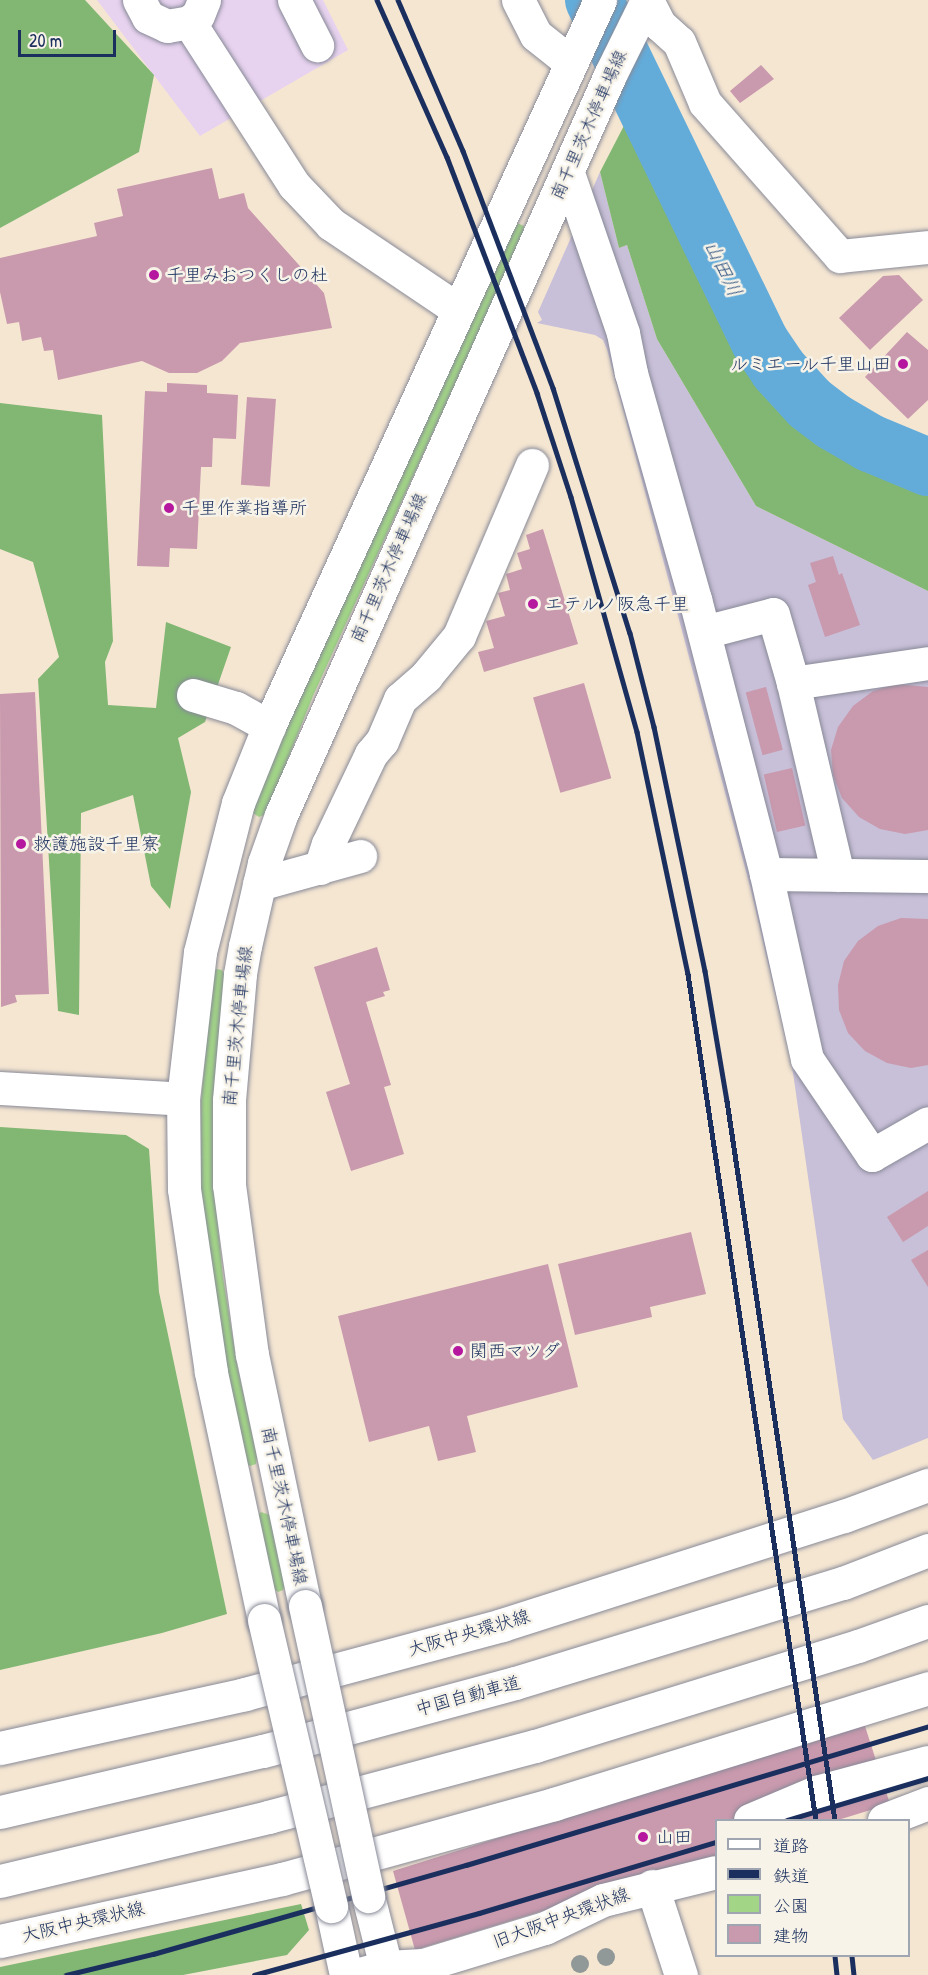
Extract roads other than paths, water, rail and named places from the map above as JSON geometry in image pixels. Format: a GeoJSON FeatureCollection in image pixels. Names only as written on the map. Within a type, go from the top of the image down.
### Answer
{"type":"FeatureCollection","features":[{"type":"Feature","properties":{"kind":"main road"},"geometry":{"type":"LineString","coordinates":[[139,0],[148,17],[157,23],[178,26],[197,11],[294,185],[330,224],[457,309]]}},
{"type":"Feature","properties":{"kind":"main road"},"geometry":{"type":"LineString","coordinates":[[294,0],[317,45]]}},
{"type":"Feature","properties":{"kind":"main road"},"geometry":{"type":"LineString","coordinates":[[518,0],[536,35],[570,62]]}},
{"type":"Feature","properties":{"kind":"main road"},"geometry":{"type":"LineString","coordinates":[[645,4],[660,25],[679,42],[705,103],[840,256],[923,254]]}},
{"type":"Feature","properties":{"kind":"main road","name":"南千里茨木停車場線"},"geometry":{"type":"LineString","coordinates":[[377,1972],[368,1896],[252,1355],[229,1185],[229,1100],[240,974],[259,884],[281,815],[339,679],[610,75],[645,4]]}},
{"type":"Feature","properties":{"kind":"main road"},"geometry":{"type":"LineString","coordinates":[[346,1975],[264,1620],[211,1372],[196,1284],[184,1189],[183,1099],[200,952],[238,803],[269,726],[593,14]]}},
{"type":"Feature","properties":{"kind":"main road"},"geometry":{"type":"LineString","coordinates":[[568,173],[623,333],[631,373],[704,632],[766,874],[807,1059],[872,1155],[928,1123]]}},
{"type":"Feature","properties":{"kind":"main road"},"geometry":{"type":"LineString","coordinates":[[320,868],[356,784],[371,754],[382,741],[400,699],[426,676],[459,636],[532,465]]}},
{"type":"Feature","properties":{"kind":"main road"},"geometry":{"type":"LineString","coordinates":[[704,632],[773,614],[793,683],[838,875]]}},
{"type":"Feature","properties":{"kind":"main road"},"geometry":{"type":"LineString","coordinates":[[793,683],[928,663]]}},
{"type":"Feature","properties":{"kind":"main road"},"geometry":{"type":"LineString","coordinates":[[193,695],[236,708],[269,726]]}},
{"type":"Feature","properties":{"kind":"main road"},"geometry":{"type":"LineString","coordinates":[[259,884],[360,856]]}},
{"type":"Feature","properties":{"kind":"main road"},"geometry":{"type":"LineString","coordinates":[[766,874],[928,876]]}},
{"type":"Feature","properties":{"kind":"main road"},"geometry":{"type":"LineString","coordinates":[[0,1088],[183,1099]]}},
{"type":"Feature","properties":{"kind":"main road","name":"大阪中央環状線"},"geometry":{"type":"LineString","coordinates":[[0,1748],[246,1694],[502,1625],[833,1519],[928,1485]]}},
{"type":"Feature","properties":{"kind":"main road","name":"中国自動車道"},"geometry":{"type":"LineString","coordinates":[[0,1812],[263,1751],[515,1683],[843,1583],[928,1550]]}},
{"type":"Feature","properties":{"kind":"main road"},"geometry":{"type":"LineString","coordinates":[[0,1881],[268,1817],[535,1746],[858,1646],[928,1621]]}},
{"type":"Feature","properties":{"kind":"main road","name":"大阪中央環状線"},"geometry":{"type":"LineString","coordinates":[[0,1941],[293,1876],[554,1804],[926,1689]]}},
{"type":"Feature","properties":{"kind":"main road"},"geometry":{"type":"LineString","coordinates":[[755,1819],[816,1792],[928,1762]]}},
{"type":"Feature","properties":{"kind":"main road"},"geometry":{"type":"LineString","coordinates":[[889,1819],[928,1803]]}},
{"type":"Feature","properties":{"kind":"main road","name":"旧大阪中央環状線"},"geometry":{"type":"LineString","coordinates":[[656,1885],[696,1864],[715,1850]]}},
{"type":"Feature","properties":{"kind":"main road","name":"旧大阪中央環状線"},"geometry":{"type":"LineString","coordinates":[[377,1972],[423,1965],[534,1932],[603,1900],[656,1885],[715,1872]]}},
{"type":"Feature","properties":{"kind":"main road"},"geometry":{"type":"LineString","coordinates":[[656,1885],[681,1975]]}},
{"type":"Feature","properties":{"kind":"waterway","name":"山田川"},"geometry":{"type":"LineString","coordinates":[[594,0],[760,342],[778,369],[810,404],[834,422],[870,443],[928,467]]}},
{"type":"Feature","properties":{"kind":"railway"},"geometry":{"type":"LineString","coordinates":[[377,0],[447,157],[537,393],[571,497],[637,732],[688,974],[816,1819]]}},
{"type":"Feature","properties":{"kind":"railway"},"geometry":{"type":"LineString","coordinates":[[398,0],[463,151],[553,388],[630,633],[654,727],[705,971],[727,1101],[835,1819]]}},
{"type":"Feature","properties":{"kind":"railway"},"geometry":{"type":"LineString","coordinates":[[66,1975],[153,1954],[466,1865],[928,1726]]}},
{"type":"Feature","properties":{"kind":"railway"},"geometry":{"type":"LineString","coordinates":[[790,1819],[928,1778]]}},
{"type":"Feature","properties":{"kind":"railway"},"geometry":{"type":"LineString","coordinates":[[254,1975],[479,1913],[715,1842]]}},
{"type":"Feature","properties":{"kind":"railway"},"geometry":{"type":"LineString","coordinates":[[835,1957],[837,1975]]}},
{"type":"Feature","properties":{"kind":"railway"},"geometry":{"type":"LineString","coordinates":[[852,1957],[854,1975]]}},
{"type":"Feature","properties":{"kind":"place","name":"千里みおつくしの杜"},"geometry":{"type":"Point","coordinates":[154,275]}},
{"type":"Feature","properties":{"kind":"place","name":"ルミエール千里山田"},"geometry":{"type":"Point","coordinates":[903,364]}},
{"type":"Feature","properties":{"kind":"place","name":"千里作業指導所"},"geometry":{"type":"Point","coordinates":[169,508]}},
{"type":"Feature","properties":{"kind":"place","name":"エテルノ阪急千里"},"geometry":{"type":"Point","coordinates":[533,604]}},
{"type":"Feature","properties":{"kind":"place","name":"救護施設千里寮"},"geometry":{"type":"Point","coordinates":[21,844]}},
{"type":"Feature","properties":{"kind":"place","name":"関西マツダ"},"geometry":{"type":"Point","coordinates":[458,1351]}},
{"type":"Feature","properties":{"kind":"place","name":"山田"},"geometry":{"type":"Point","coordinates":[643,1837]}}]}
